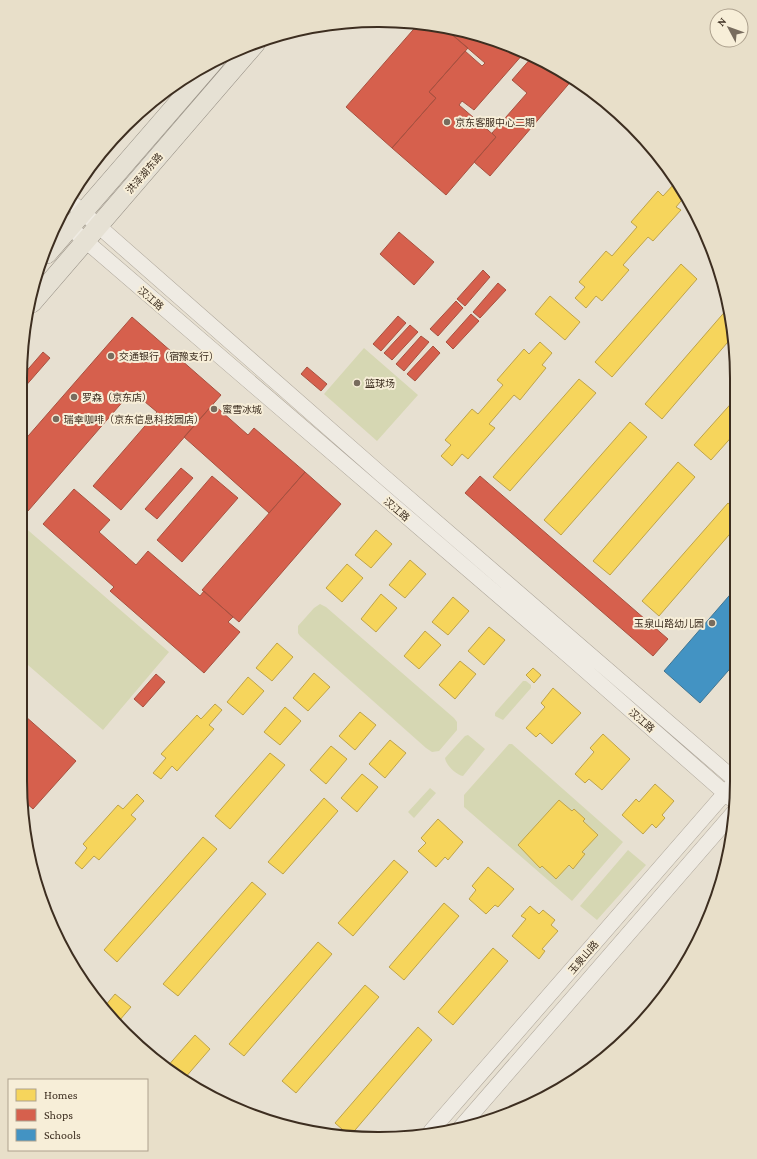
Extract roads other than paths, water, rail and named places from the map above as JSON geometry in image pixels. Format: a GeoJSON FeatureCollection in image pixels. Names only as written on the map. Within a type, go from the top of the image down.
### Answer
{"type":"FeatureCollection","features":[{"type":"Feature","properties":{"kind":"main road","name":"洪泽湖东路"},"geometry":{"type":"LineString","coordinates":[[37,297],[248,53]]}},
{"type":"Feature","properties":{"kind":"main road","name":"洪泽湖东路"},"geometry":{"type":"LineString","coordinates":[[64,223],[76,206],[200,76]]}},
{"type":"Feature","properties":{"kind":"street","name":"汉江路"},"geometry":{"type":"LineString","coordinates":[[76,206],[383,476],[730,776]]}},
{"type":"Feature","properties":{"kind":"street","name":"汉江路"},"geometry":{"type":"LineString","coordinates":[[64,223],[570,657],[730,791]]}},
{"type":"Feature","properties":{"kind":"street","name":"玉泉山路"},"geometry":{"type":"LineString","coordinates":[[434,1127],[729,794]]}},
{"type":"Feature","properties":{"kind":"street","name":"玉泉山路"},"geometry":{"type":"LineString","coordinates":[[466,1121],[728,819]]}},
{"type":"Feature","properties":{"kind":"place","name":"京东客服中心二期"},"geometry":{"type":"Point","coordinates":[447,122]}},
{"type":"Feature","properties":{"kind":"place","name":"交通银行（宿豫支行）"},"geometry":{"type":"Point","coordinates":[111,356]}},
{"type":"Feature","properties":{"kind":"place","name":"篮球场"},"geometry":{"type":"Point","coordinates":[357,383]}},
{"type":"Feature","properties":{"kind":"place","name":"罗森（京东店）"},"geometry":{"type":"Point","coordinates":[74,397]}},
{"type":"Feature","properties":{"kind":"place","name":"蜜雪冰城"},"geometry":{"type":"Point","coordinates":[214,409]}},
{"type":"Feature","properties":{"kind":"place","name":"瑞幸咖啡（京东信息科技园店）"},"geometry":{"type":"Point","coordinates":[56,419]}},
{"type":"Feature","properties":{"kind":"place","name":"玉泉山路幼儿园"},"geometry":{"type":"Point","coordinates":[712,623]}}]}
